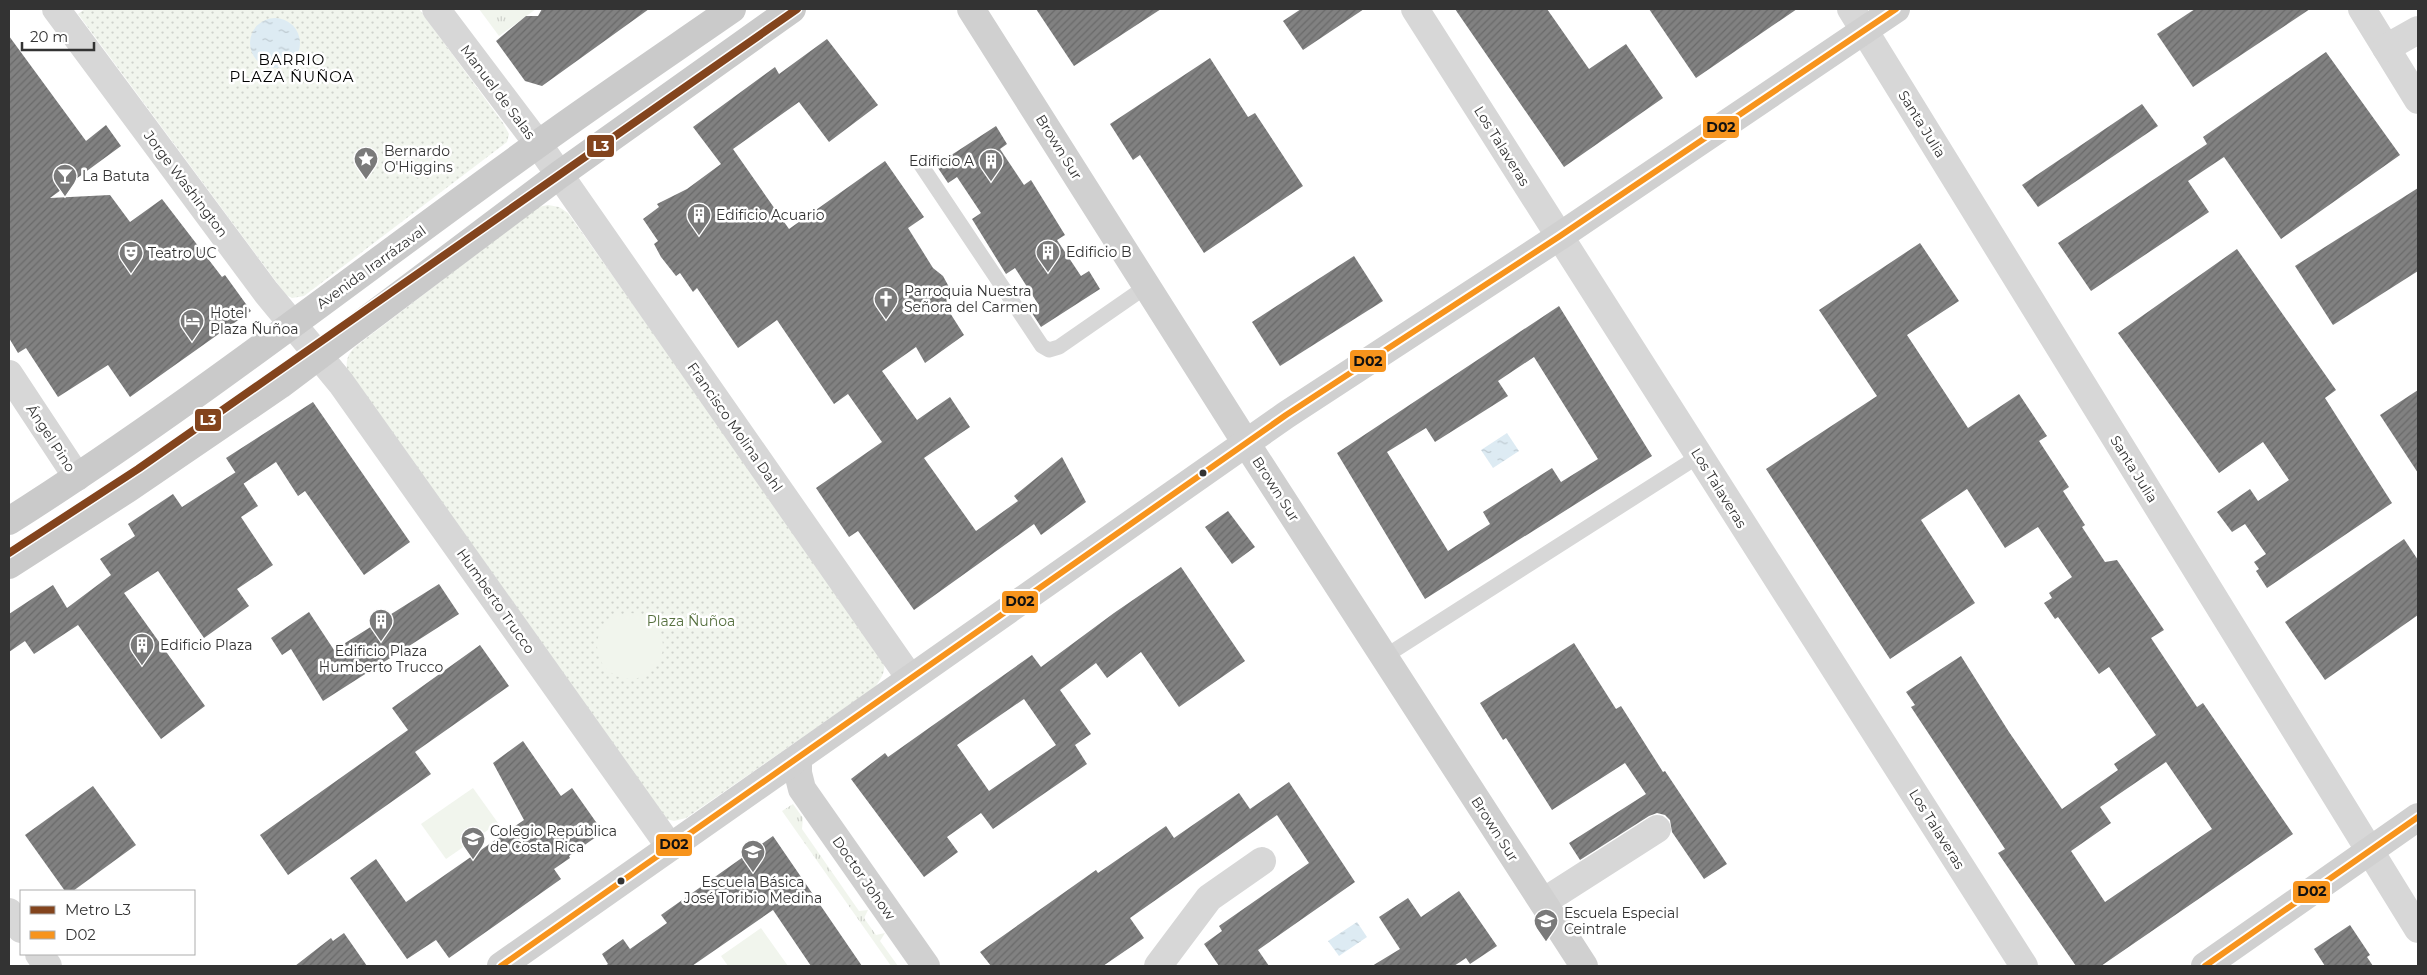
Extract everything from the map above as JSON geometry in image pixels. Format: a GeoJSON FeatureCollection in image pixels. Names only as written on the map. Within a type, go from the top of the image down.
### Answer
{"type":"FeatureCollection","features":[{"type":"Feature","properties":{"kind":"main road","name":"Avenida Irarrázaval"},"geometry":{"type":"LineString","coordinates":[[9,521],[77,477],[294,324],[538,144],[732,9]]}},
{"type":"Feature","properties":{"kind":"main road"},"geometry":{"type":"LineString","coordinates":[[9,565],[129,488],[320,356],[559,175],[792,9]]}},
{"type":"Feature","properties":{"kind":"main road","name":"Brown Sur"},"geometry":{"type":"LineString","coordinates":[[971,9],[1246,443],[1584,966]]}},
{"type":"Feature","properties":{"kind":"main road"},"geometry":{"type":"LineString","coordinates":[[501,966],[1246,443],[1560,236],[1857,20],[1896,9]]}},
{"type":"Feature","properties":{"kind":"main road","name":"Doctor Johow"},"geometry":{"type":"LineString","coordinates":[[798,759],[798,773],[802,789],[926,966]]}},
{"type":"Feature","properties":{"kind":"main road"},"geometry":{"type":"LineString","coordinates":[[772,777],[787,781],[802,789]]}},
{"type":"Feature","properties":{"kind":"main road"},"geometry":{"type":"LineString","coordinates":[[2205,966],[2418,817]]}},
{"type":"Feature","properties":{"kind":"street","name":"Jorge Washington"},"geometry":{"type":"LineString","coordinates":[[56,9],[266,292],[320,356]]}},
{"type":"Feature","properties":{"kind":"street","name":"Manuel de Salas"},"geometry":{"type":"LineString","coordinates":[[436,9],[538,144],[559,175]]}},
{"type":"Feature","properties":{"kind":"street","name":"Los Talaveras"},"geometry":{"type":"LineString","coordinates":[[1415,9],[2024,966]]}},
{"type":"Feature","properties":{"kind":"street"},"geometry":{"type":"LineString","coordinates":[[2362,9],[2418,100]]}},
{"type":"Feature","properties":{"kind":"street","name":"Santa Julia"},"geometry":{"type":"LineString","coordinates":[[1857,20],[2418,929]]}},
{"type":"Feature","properties":{"kind":"street"},"geometry":{"type":"LineString","coordinates":[[2386,48],[2418,30]]}},
{"type":"Feature","properties":{"kind":"street","name":"Francisco Molina Dahl"},"geometry":{"type":"LineString","coordinates":[[559,175],[910,678]]}},
{"type":"Feature","properties":{"kind":"street","name":"Humberto Trucco"},"geometry":{"type":"LineString","coordinates":[[320,356],[670,847]]}},
{"type":"Feature","properties":{"kind":"street","name":"Ángel Pino"},"geometry":{"type":"LineString","coordinates":[[9,374],[77,477]]}},
{"type":"Feature","properties":{"kind":"street"},"geometry":{"type":"LineString","coordinates":[[1543,902],[1657,829]]}},
{"type":"Feature","properties":{"kind":"street"},"geometry":{"type":"LineString","coordinates":[[1158,966],[1167,957],[1209,898],[1262,861]]}},
{"type":"Feature","properties":{"kind":"street"},"geometry":{"type":"LineString","coordinates":[[9,912],[20,928]]}},
{"type":"Feature","properties":{"kind":"street"},"geometry":{"type":"LineString","coordinates":[[40,955],[48,966]]}},
{"type":"Feature","properties":{"kind":"lane"},"geometry":{"type":"LineString","coordinates":[[918,162],[1042,346],[1049,350],[1059,347],[1147,286]]}},
{"type":"Feature","properties":{"kind":"lane"},"geometry":{"type":"LineString","coordinates":[[1384,657],[1699,456]]}},
{"type":"Feature","properties":{"kind":"green space"},"geometry":{"type":"Polygon","coordinates":[[[85,9],[419,9],[503,123],[509,134],[507,142],[304,296],[292,298],[286,295],[78,14],[85,9]]]}},
{"type":"Feature","properties":{"kind":"green space"},"geometry":{"type":"Polygon","coordinates":[[[479,9],[536,9],[499,36],[479,9]]]}},
{"type":"Feature","properties":{"kind":"green space","name":"Plaza Ñuñoa"},"geometry":{"type":"Polygon","coordinates":[[[548,205],[559,207],[568,213],[884,659],[884,671],[875,687],[686,818],[674,821],[662,818],[347,369],[347,359],[355,347],[538,207],[548,205]]]}},
{"type":"Feature","properties":{"kind":"green space"},"geometry":{"type":"Polygon","coordinates":[[[630,613],[643,616],[653,623],[660,633],[663,646],[660,659],[653,669],[643,676],[630,679],[617,676],[607,669],[600,659],[597,646],[600,633],[607,623],[617,616],[630,613]]]}},
{"type":"Feature","properties":{"kind":"green space"},"geometry":{"type":"Polygon","coordinates":[[[473,788],[498,823],[446,859],[421,824],[473,788]]]}},
{"type":"Feature","properties":{"kind":"green space"},"geometry":{"type":"Polygon","coordinates":[[[793,804],[803,818],[802,829],[859,911],[868,910],[864,918],[876,935],[885,933],[880,941],[898,966],[891,966],[782,811],[793,804]]]}},
{"type":"Feature","properties":{"kind":"green space"},"geometry":{"type":"Polygon","coordinates":[[[761,928],[788,966],[728,966],[721,956],[761,928]]]}},
{"type":"Feature","properties":{"kind":"water"},"geometry":{"type":"Polygon","coordinates":[[[275,18],[284,20],[295,29],[300,43],[298,52],[289,63],[275,68],[266,66],[255,57],[250,43],[252,34],[261,23],[275,18]]]}},
{"type":"Feature","properties":{"kind":"water"},"geometry":{"type":"Polygon","coordinates":[[[1507,433],[1519,451],[1493,468],[1481,450],[1507,433]]]}},
{"type":"Feature","properties":{"kind":"water"},"geometry":{"type":"Polygon","coordinates":[[[1357,922],[1367,937],[1339,956],[1328,941],[1357,922]]]}},
{"type":"Feature","properties":{"kind":"building"},"geometry":{"type":"Polygon","coordinates":[[[542,9],[649,9],[542,86],[525,81],[496,41],[526,16],[538,16],[542,9]]]}},
{"type":"Feature","properties":{"kind":"building"},"geometry":{"type":"Polygon","coordinates":[[[1036,9],[1161,9],[1074,66],[1036,9]]]}},
{"type":"Feature","properties":{"kind":"building"},"geometry":{"type":"Polygon","coordinates":[[[1301,9],[1364,9],[1303,50],[1283,21],[1301,9]]]}},
{"type":"Feature","properties":{"kind":"building"},"geometry":{"type":"Polygon","coordinates":[[[1455,9],[1547,9],[1589,69],[1626,44],[1663,98],[1564,167],[1455,9]]]}},
{"type":"Feature","properties":{"kind":"building"},"geometry":{"type":"Polygon","coordinates":[[[1649,9],[1797,9],[1696,78],[1649,9]]]}},
{"type":"Feature","properties":{"kind":"building"},"geometry":{"type":"Polygon","coordinates":[[[2195,9],[2310,9],[2193,87],[2157,34],[2195,9]]]}},
{"type":"Feature","properties":{"kind":"building"},"geometry":{"type":"Polygon","coordinates":[[[9,36],[86,141],[106,125],[121,146],[50,198],[110,195],[130,222],[162,199],[222,277],[225,275],[251,311],[130,397],[108,365],[58,397],[26,348],[18,353],[9,338],[9,36]]]}},
{"type":"Feature","properties":{"kind":"building"},"geometry":{"type":"Polygon","coordinates":[[[827,39],[878,105],[829,142],[799,102],[733,149],[789,229],[885,161],[924,217],[908,228],[933,268],[943,276],[949,287],[949,297],[945,305],[964,335],[925,363],[916,347],[882,371],[917,420],[950,397],[970,427],[924,458],[976,531],[1018,501],[1014,496],[1062,457],[1086,502],[1041,535],[1034,524],[914,610],[858,531],[849,537],[816,488],[882,442],[848,394],[834,404],[777,320],[738,348],[697,288],[693,292],[680,273],[676,276],[661,257],[654,244],[658,241],[643,219],[659,207],[657,204],[687,189],[721,164],[693,127],[775,67],[779,74],[827,39]]]}},
{"type":"Feature","properties":{"kind":"building"},"geometry":{"type":"Polygon","coordinates":[[[2326,52],[2400,155],[2281,239],[2224,157],[2188,181],[2209,212],[2091,291],[2058,243],[2207,144],[2203,137],[2326,52]]]}},
{"type":"Feature","properties":{"kind":"building"},"geometry":{"type":"Polygon","coordinates":[[[1210,58],[1248,117],[1255,113],[1303,186],[1204,253],[1140,155],[1133,160],[1110,124],[1210,58]]]}},
{"type":"Feature","properties":{"kind":"building"},"geometry":{"type":"Polygon","coordinates":[[[2142,104],[2158,126],[2038,207],[2022,185],[2142,104]]]}},
{"type":"Feature","properties":{"kind":"building"},"geometry":{"type":"Polygon","coordinates":[[[996,126],[1007,144],[1000,149],[1024,185],[1031,180],[1065,235],[1057,240],[1081,276],[1089,271],[1100,289],[1041,327],[1030,310],[1038,304],[1015,268],[1006,274],[972,219],[981,213],[957,177],[948,183],[936,165],[996,126]]]}},
{"type":"Feature","properties":{"kind":"building"},"geometry":{"type":"Polygon","coordinates":[[[2418,188],[2418,271],[2333,325],[2295,266],[2418,188]]]}},
{"type":"Feature","properties":{"kind":"building"},"geometry":{"type":"Polygon","coordinates":[[[1920,243],[1959,301],[1907,335],[1968,428],[2019,394],[2047,436],[2039,441],[2069,487],[2063,491],[2085,525],[2082,527],[2105,562],[2117,560],[2164,630],[2151,638],[2197,707],[2203,703],[2293,834],[2101,966],[2076,966],[1998,853],[2005,849],[1911,707],[1915,705],[1906,692],[1961,656],[2009,732],[2062,809],[2118,770],[2114,764],[2156,735],[2109,667],[2099,674],[2058,617],[2055,619],[2044,603],[2052,598],[2049,593],[2072,577],[2038,527],[2005,548],[1967,489],[1921,520],[1975,603],[1890,659],[1766,469],[1877,396],[1819,310],[1920,243]],[[2166,762],[2100,807],[2111,823],[2071,851],[2105,902],[2212,829],[2166,762]]]}},
{"type":"Feature","properties":{"kind":"building"},"geometry":{"type":"Polygon","coordinates":[[[2237,249],[2336,390],[2325,398],[2392,503],[2267,588],[2256,571],[2259,569],[2254,562],[2266,554],[2245,524],[2232,532],[2217,512],[2250,489],[2258,501],[2289,480],[2263,442],[2219,473],[2118,333],[2237,249]]]}},
{"type":"Feature","properties":{"kind":"building"},"geometry":{"type":"Polygon","coordinates":[[[1354,256],[1383,301],[1280,366],[1252,322],[1354,256]]]}},
{"type":"Feature","properties":{"kind":"building"},"geometry":{"type":"Polygon","coordinates":[[[1559,306],[1652,456],[1425,599],[1337,453],[1559,306]],[[1534,357],[1498,381],[1508,396],[1435,442],[1426,428],[1387,452],[1448,551],[1490,524],[1483,512],[1552,468],[1561,482],[1598,459],[1534,357]]]}},
{"type":"Feature","properties":{"kind":"building"},"geometry":{"type":"Polygon","coordinates":[[[2418,390],[2418,473],[2380,415],[2418,390]]]}},
{"type":"Feature","properties":{"kind":"building"},"geometry":{"type":"Polygon","coordinates":[[[313,402],[410,542],[364,575],[305,491],[298,496],[276,462],[243,484],[226,458],[313,402]]]}},
{"type":"Feature","properties":{"kind":"building"},"geometry":{"type":"Polygon","coordinates":[[[236,472],[258,506],[241,517],[273,565],[237,589],[249,606],[204,638],[158,571],[124,593],[205,706],[161,739],[78,625],[34,654],[25,641],[9,652],[9,614],[53,585],[67,608],[111,575],[100,559],[135,536],[128,524],[173,494],[182,507],[236,472]]]}},
{"type":"Feature","properties":{"kind":"building"},"geometry":{"type":"Polygon","coordinates":[[[1228,511],[1255,547],[1232,564],[1205,527],[1228,511]]]}},
{"type":"Feature","properties":{"kind":"building"},"geometry":{"type":"Polygon","coordinates":[[[2404,539],[2418,560],[2418,615],[2325,680],[2285,622],[2404,539]]]}},
{"type":"Feature","properties":{"kind":"building"},"geometry":{"type":"Polygon","coordinates":[[[1181,567],[1245,661],[1179,707],[1141,652],[1107,678],[1096,663],[1060,690],[1091,734],[1075,745],[1087,764],[993,829],[981,813],[947,837],[958,852],[924,877],[851,779],[885,753],[888,757],[1032,655],[1041,667],[1114,613],[1181,567]],[[1024,699],[957,745],[989,791],[1056,745],[1024,699]]]}},
{"type":"Feature","properties":{"kind":"building","name":"Edificio Plaza Humberto Trucco"},"geometry":{"type":"Polygon","coordinates":[[[439,584],[459,614],[323,701],[291,649],[282,655],[271,638],[309,612],[334,650],[439,584]]]}},
{"type":"Feature","properties":{"kind":"building"},"geometry":{"type":"Polygon","coordinates":[[[1574,643],[1616,709],[1621,706],[1663,772],[1665,771],[1727,864],[1704,879],[1672,832],[1670,820],[1665,815],[1657,813],[1649,816],[1580,860],[1569,843],[1646,794],[1625,763],[1552,810],[1506,738],[1503,740],[1480,703],[1574,643]]]}},
{"type":"Feature","properties":{"kind":"building"},"geometry":{"type":"Polygon","coordinates":[[[480,645],[509,686],[415,752],[431,774],[288,875],[260,835],[408,730],[392,708],[480,645]]]}},
{"type":"Feature","properties":{"kind":"building"},"geometry":{"type":"Polygon","coordinates":[[[523,741],[561,796],[572,788],[603,832],[554,869],[561,879],[449,958],[436,940],[407,959],[350,878],[376,859],[406,902],[524,820],[493,763],[523,741]]]}},
{"type":"Feature","properties":{"kind":"building"},"geometry":{"type":"Polygon","coordinates":[[[1289,782],[1355,882],[1258,950],[1269,966],[1219,966],[1204,944],[1222,931],[1219,926],[1309,863],[1277,815],[1130,918],[1144,938],[1103,966],[991,966],[980,952],[1096,870],[1098,873],[1166,826],[1174,838],[1239,793],[1250,809],[1289,782]]]}},
{"type":"Feature","properties":{"kind":"building"},"geometry":{"type":"Polygon","coordinates":[[[93,786],[136,845],[74,890],[64,890],[25,835],[93,786]]]}},
{"type":"Feature","properties":{"kind":"building","name":"Escuela Básica José Toribio Medina"},"geometry":{"type":"Polygon","coordinates":[[[773,836],[862,966],[811,966],[773,910],[692,966],[605,966],[608,964],[602,954],[623,939],[630,949],[667,923],[661,915],[773,836]]]}},
{"type":"Feature","properties":{"kind":"building"},"geometry":{"type":"Polygon","coordinates":[[[1459,891],[1497,946],[1470,964],[1466,958],[1454,966],[1372,966],[1400,949],[1379,917],[1408,898],[1421,917],[1459,891]]]}},
{"type":"Feature","properties":{"kind":"building"},"geometry":{"type":"Polygon","coordinates":[[[2350,925],[2370,955],[2367,957],[2373,966],[2325,966],[2314,949],[2350,925]]]}},
{"type":"Feature","properties":{"kind":"building"},"geometry":{"type":"Polygon","coordinates":[[[344,933],[367,966],[295,966],[331,938],[333,941],[344,933]]]}},
{"type":"Feature","properties":{"kind":"metro line","name":"L3"},"geometry":{"type":"LineString","coordinates":[[9,553],[138,469],[797,9]]}},
{"type":"Feature","properties":{"kind":"transit line","name":"D02"},"geometry":{"type":"LineString","coordinates":[[501,966],[1286,415],[1560,236],[1896,9]]}},
{"type":"Feature","properties":{"kind":"transit line","name":"D02"},"geometry":{"type":"LineString","coordinates":[[2205,966],[2418,817]]}},
{"type":"Feature","properties":{"kind":"place","name":"Bernardo O'Higgins"},"geometry":{"type":"Point","coordinates":[366,180]}},
{"type":"Feature","properties":{"kind":"place","name":"Edificio A"},"geometry":{"type":"Point","coordinates":[991,182]}},
{"type":"Feature","properties":{"kind":"place","name":"La Batuta"},"geometry":{"type":"Point","coordinates":[65,197]}},
{"type":"Feature","properties":{"kind":"place","name":"Edificio Acuario"},"geometry":{"type":"Point","coordinates":[699,236]}},
{"type":"Feature","properties":{"kind":"place","name":"Edificio B"},"geometry":{"type":"Point","coordinates":[1048,273]}},
{"type":"Feature","properties":{"kind":"place","name":"Teatro UC"},"geometry":{"type":"Point","coordinates":[131,274]}},
{"type":"Feature","properties":{"kind":"place","name":"Parroquia Nuestra Señora del Carmen"},"geometry":{"type":"Point","coordinates":[886,320]}},
{"type":"Feature","properties":{"kind":"place","name":"Hotel Plaza Ñuñoa"},"geometry":{"type":"Point","coordinates":[192,342]}},
{"type":"Feature","properties":{"kind":"place","name":"Edificio Plaza Humberto Trucco"},"geometry":{"type":"Point","coordinates":[381,642]}},
{"type":"Feature","properties":{"kind":"place","name":"Edificio Plaza"},"geometry":{"type":"Point","coordinates":[142,666]}},
{"type":"Feature","properties":{"kind":"place","name":"Colegio República de Costa Rica"},"geometry":{"type":"Point","coordinates":[473,860]}},
{"type":"Feature","properties":{"kind":"place","name":"Escuela Básica José Toribio Medina"},"geometry":{"type":"Point","coordinates":[753,873]}},
{"type":"Feature","properties":{"kind":"place","name":"Escuela Especial Ceintrale"},"geometry":{"type":"Point","coordinates":[1546,942]}},
{"type":"Feature","properties":{"kind":"district","name":"BARRIO PLAZA ÑUÑOA"},"geometry":{"type":"Point","coordinates":[292,68]}}]}
